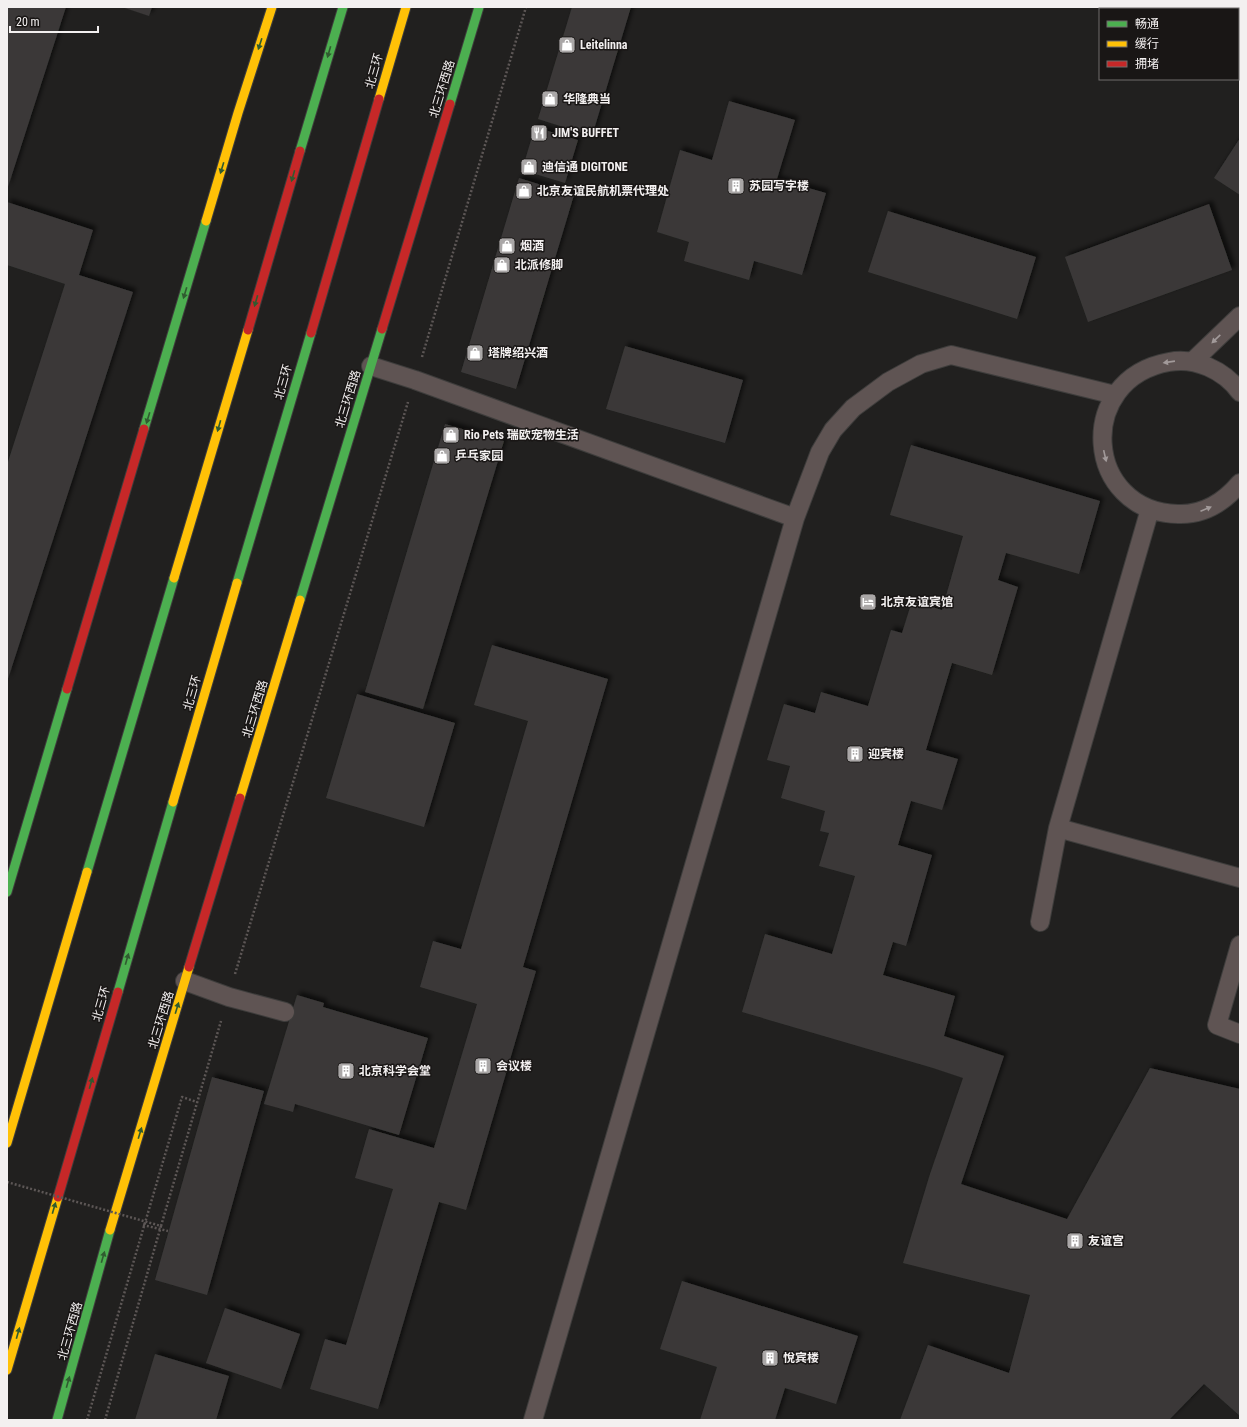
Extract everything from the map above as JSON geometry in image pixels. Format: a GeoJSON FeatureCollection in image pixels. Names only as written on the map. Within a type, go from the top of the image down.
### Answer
{"type":"FeatureCollection","features":[{"type":"Feature","properties":{"kind":"main road"},"geometry":{"type":"LineString","coordinates":[[7,892],[238,113],[272,7]]}},
{"type":"Feature","properties":{"kind":"main road","name":"北三环"},"geometry":{"type":"LineString","coordinates":[[7,1370],[406,7]]}},
{"type":"Feature","properties":{"kind":"main road","name":"北三环西路"},"geometry":{"type":"LineString","coordinates":[[57,1420],[114,1216],[479,7]]}},
{"type":"Feature","properties":{"kind":"main road"},"geometry":{"type":"LineString","coordinates":[[7,1143],[342,11]]}},
{"type":"Feature","properties":{"kind":"lane"},"geometry":{"type":"LineString","coordinates":[[1192,362],[1240,316]]}},
{"type":"Feature","properties":{"kind":"lane"},"geometry":{"type":"LineString","coordinates":[[533,1420],[795,518],[820,452],[833,430],[853,408],[888,382],[921,364],[951,356],[1115,395]]}},
{"type":"Feature","properties":{"kind":"lane"},"geometry":{"type":"LineString","coordinates":[[1240,392],[1223,375],[1208,366],[1192,362],[1174,361],[1141,371],[1126,382],[1115,395],[1107,410],[1102,427],[1102,444],[1105,460],[1112,476],[1122,490],[1135,501],[1150,509],[1166,514],[1184,514],[1201,511],[1217,504],[1231,493],[1240,483]]}},
{"type":"Feature","properties":{"kind":"lane"},"geometry":{"type":"LineString","coordinates":[[371,366],[415,380],[795,518]]}},
{"type":"Feature","properties":{"kind":"lane"},"geometry":{"type":"LineString","coordinates":[[1040,922],[1058,828],[1150,509]]}},
{"type":"Feature","properties":{"kind":"lane"},"geometry":{"type":"LineString","coordinates":[[1058,828],[1240,878]]}},
{"type":"Feature","properties":{"kind":"lane"},"geometry":{"type":"LineString","coordinates":[[1240,945],[1217,1025],[1240,1034]]}},
{"type":"Feature","properties":{"kind":"lane"},"geometry":{"type":"LineString","coordinates":[[185,981],[229,997],[284,1012]]}},
{"type":"Feature","properties":{"kind":"path"},"geometry":{"type":"LineString","coordinates":[[105,1420],[197,1102],[526,7]]}},
{"type":"Feature","properties":{"kind":"path"},"geometry":{"type":"LineString","coordinates":[[87,1420],[182,1097],[197,1102]]}},
{"type":"Feature","properties":{"kind":"path"},"geometry":{"type":"LineString","coordinates":[[7,1182],[161,1226]]}},
{"type":"Feature","properties":{"kind":"building"},"geometry":{"type":"Polygon","coordinates":[[[7,7],[66,7],[7,190],[7,7]]]}},
{"type":"Feature","properties":{"kind":"building"},"geometry":{"type":"Polygon","coordinates":[[[122,7],[152,7],[149,16],[122,7]]]}},
{"type":"Feature","properties":{"kind":"building"},"geometry":{"type":"Polygon","coordinates":[[[572,7],[631,7],[592,136],[538,119],[572,7]]]}},
{"type":"Feature","properties":{"kind":"building"},"geometry":{"type":"Polygon","coordinates":[[[1211,7],[1240,7],[1240,20],[1239,8],[1211,7]]]}},
{"type":"Feature","properties":{"kind":"building","name":"苏园写字楼"},"geometry":{"type":"Polygon","coordinates":[[[729,101],[795,120],[777,179],[826,193],[802,275],[754,261],[749,280],[684,261],[689,242],[657,232],[680,150],[712,160],[729,101]]]}},
{"type":"Feature","properties":{"kind":"building"},"geometry":{"type":"Polygon","coordinates":[[[535,127],[578,140],[565,183],[522,170],[535,127]]]}},
{"type":"Feature","properties":{"kind":"building"},"geometry":{"type":"Polygon","coordinates":[[[1240,138],[1240,195],[1214,178],[1240,138]]]}},
{"type":"Feature","properties":{"kind":"building"},"geometry":{"type":"Polygon","coordinates":[[[519,178],[574,195],[516,389],[461,372],[519,178]]]}},
{"type":"Feature","properties":{"kind":"building"},"geometry":{"type":"Polygon","coordinates":[[[7,202],[93,230],[79,275],[133,292],[7,682],[7,465],[65,284],[7,265],[7,202]]]}},
{"type":"Feature","properties":{"kind":"building"},"geometry":{"type":"Polygon","coordinates":[[[1209,204],[1232,270],[1088,322],[1065,257],[1209,204]]]}},
{"type":"Feature","properties":{"kind":"building"},"geometry":{"type":"Polygon","coordinates":[[[888,211],[1036,257],[1017,319],[868,272],[888,211]]]}},
{"type":"Feature","properties":{"kind":"building"},"geometry":{"type":"Polygon","coordinates":[[[625,346],[743,380],[725,443],[606,409],[625,346]]]}},
{"type":"Feature","properties":{"kind":"building"},"geometry":{"type":"Polygon","coordinates":[[[445,424],[504,441],[423,709],[365,692],[445,424]]]}},
{"type":"Feature","properties":{"kind":"building"},"geometry":{"type":"Polygon","coordinates":[[[911,445],[1100,501],[1079,574],[1006,553],[998,580],[1018,587],[992,675],[952,663],[926,750],[958,759],[942,810],[911,801],[898,845],[932,855],[906,946],[893,942],[883,975],[955,996],[944,1036],[1004,1056],[961,1184],[1067,1219],[1150,1068],[1240,1089],[1240,1416],[1204,1384],[1169,1420],[900,1420],[928,1345],[1009,1373],[1030,1295],[903,1263],[930,1174],[963,1078],[742,1012],[765,934],[832,954],[855,876],[819,866],[829,833],[820,831],[825,811],[781,798],[790,766],[767,760],[784,704],[815,713],[821,692],[868,706],[891,630],[902,633],[912,601],[942,610],[963,536],[890,515],[911,445]]]}},
{"type":"Feature","properties":{"kind":"building","name":"会议楼"},"geometry":{"type":"Polygon","coordinates":[[[492,645],[608,679],[523,967],[536,971],[466,1210],[439,1202],[378,1409],[310,1389],[325,1339],[346,1345],[393,1189],[355,1178],[369,1129],[434,1148],[477,1004],[420,987],[433,941],[461,949],[528,721],[474,705],[492,645]]]}},
{"type":"Feature","properties":{"kind":"building"},"geometry":{"type":"Polygon","coordinates":[[[357,694],[455,723],[424,827],[326,798],[357,694]]]}},
{"type":"Feature","properties":{"kind":"building","name":"北京科学会堂"},"geometry":{"type":"Polygon","coordinates":[[[297,995],[324,1003],[323,1007],[428,1038],[399,1135],[295,1104],[293,1112],[264,1104],[297,995]]]}},
{"type":"Feature","properties":{"kind":"building"},"geometry":{"type":"Polygon","coordinates":[[[212,1077],[264,1091],[207,1295],[155,1280],[212,1077]]]}},
{"type":"Feature","properties":{"kind":"building","name":"悅宾楼"},"geometry":{"type":"Polygon","coordinates":[[[682,1281],[858,1336],[836,1404],[785,1388],[775,1420],[700,1420],[717,1367],[660,1349],[682,1281]]]}},
{"type":"Feature","properties":{"kind":"building"},"geometry":{"type":"Polygon","coordinates":[[[225,1308],[300,1334],[281,1389],[206,1363],[225,1308]]]}},
{"type":"Feature","properties":{"kind":"building"},"geometry":{"type":"Polygon","coordinates":[[[155,1354],[229,1376],[216,1420],[135,1420],[155,1354]]]}},
{"type":"Feature","properties":{"kind":"traffic: fast"},"geometry":{"type":"LineString","coordinates":[[300,151],[343,7]]}},
{"type":"Feature","properties":{"kind":"traffic: fast"},"geometry":{"type":"LineString","coordinates":[[450,104],[479,7]]}},
{"type":"Feature","properties":{"kind":"traffic: fast"},"geometry":{"type":"LineString","coordinates":[[144,429],[206,221]]}},
{"type":"Feature","properties":{"kind":"traffic: fast"},"geometry":{"type":"LineString","coordinates":[[300,600],[382,329]]}},
{"type":"Feature","properties":{"kind":"traffic: fast"},"geometry":{"type":"LineString","coordinates":[[237,583],[311,333]]}},
{"type":"Feature","properties":{"kind":"traffic: fast"},"geometry":{"type":"LineString","coordinates":[[87,872],[174,578]]}},
{"type":"Feature","properties":{"kind":"traffic: fast"},"geometry":{"type":"LineString","coordinates":[[7,892],[67,689]]}},
{"type":"Feature","properties":{"kind":"traffic: fast"},"geometry":{"type":"LineString","coordinates":[[118,992],[173,802]]}},
{"type":"Feature","properties":{"kind":"traffic: fast"},"geometry":{"type":"LineString","coordinates":[[57,1420],[110,1230]]}},
{"type":"Feature","properties":{"kind":"traffic: slow"},"geometry":{"type":"LineString","coordinates":[[206,221],[238,113],[272,7]]}},
{"type":"Feature","properties":{"kind":"traffic: slow"},"geometry":{"type":"LineString","coordinates":[[379,99],[406,7]]}},
{"type":"Feature","properties":{"kind":"traffic: slow"},"geometry":{"type":"LineString","coordinates":[[174,578],[248,330]]}},
{"type":"Feature","properties":{"kind":"traffic: slow"},"geometry":{"type":"LineString","coordinates":[[173,802],[237,583]]}},
{"type":"Feature","properties":{"kind":"traffic: slow"},"geometry":{"type":"LineString","coordinates":[[240,798],[300,600]]}},
{"type":"Feature","properties":{"kind":"traffic: slow"},"geometry":{"type":"LineString","coordinates":[[7,1143],[87,872]]}},
{"type":"Feature","properties":{"kind":"traffic: slow"},"geometry":{"type":"LineString","coordinates":[[110,1230],[189,967]]}},
{"type":"Feature","properties":{"kind":"traffic: slow"},"geometry":{"type":"LineString","coordinates":[[7,1370],[58,1197]]}},
{"type":"Feature","properties":{"kind":"traffic: jam"},"geometry":{"type":"LineString","coordinates":[[311,333],[379,99]]}},
{"type":"Feature","properties":{"kind":"traffic: jam"},"geometry":{"type":"LineString","coordinates":[[382,329],[450,104]]}},
{"type":"Feature","properties":{"kind":"traffic: jam"},"geometry":{"type":"LineString","coordinates":[[248,330],[300,151]]}},
{"type":"Feature","properties":{"kind":"traffic: jam"},"geometry":{"type":"LineString","coordinates":[[67,689],[144,429]]}},
{"type":"Feature","properties":{"kind":"traffic: jam"},"geometry":{"type":"LineString","coordinates":[[189,967],[240,798]]}},
{"type":"Feature","properties":{"kind":"traffic: jam"},"geometry":{"type":"LineString","coordinates":[[58,1197],[118,992]]}},
{"type":"Feature","properties":{"kind":"place","name":"Leitelinna"},"geometry":{"type":"Point","coordinates":[567,45]}},
{"type":"Feature","properties":{"kind":"place","name":"华隆典当"},"geometry":{"type":"Point","coordinates":[550,99]}},
{"type":"Feature","properties":{"kind":"place","name":"JIM'S BUFFET"},"geometry":{"type":"Point","coordinates":[539,133]}},
{"type":"Feature","properties":{"kind":"place","name":"迪信通 DIGITONE"},"geometry":{"type":"Point","coordinates":[529,167]}},
{"type":"Feature","properties":{"kind":"place","name":"苏园写字楼"},"geometry":{"type":"Point","coordinates":[736,186]}},
{"type":"Feature","properties":{"kind":"place","name":"北京友谊民航机票代理处"},"geometry":{"type":"Point","coordinates":[524,191]}},
{"type":"Feature","properties":{"kind":"place","name":"烟酒"},"geometry":{"type":"Point","coordinates":[507,246]}},
{"type":"Feature","properties":{"kind":"place","name":"北派修脚"},"geometry":{"type":"Point","coordinates":[502,265]}},
{"type":"Feature","properties":{"kind":"place","name":"塔牌绍兴酒"},"geometry":{"type":"Point","coordinates":[475,353]}},
{"type":"Feature","properties":{"kind":"place","name":"Rio Pets 瑞欧宠物生活"},"geometry":{"type":"Point","coordinates":[451,435]}},
{"type":"Feature","properties":{"kind":"place","name":"乒乓家园"},"geometry":{"type":"Point","coordinates":[442,456]}},
{"type":"Feature","properties":{"kind":"place","name":"北京友谊宾馆"},"geometry":{"type":"Point","coordinates":[868,602]}},
{"type":"Feature","properties":{"kind":"place","name":"迎宾楼"},"geometry":{"type":"Point","coordinates":[855,754]}},
{"type":"Feature","properties":{"kind":"place","name":"会议楼"},"geometry":{"type":"Point","coordinates":[483,1066]}},
{"type":"Feature","properties":{"kind":"place","name":"北京科学会堂"},"geometry":{"type":"Point","coordinates":[346,1071]}},
{"type":"Feature","properties":{"kind":"place","name":"友谊宫"},"geometry":{"type":"Point","coordinates":[1075,1241]}},
{"type":"Feature","properties":{"kind":"place","name":"悅宾楼"},"geometry":{"type":"Point","coordinates":[770,1358]}}]}
